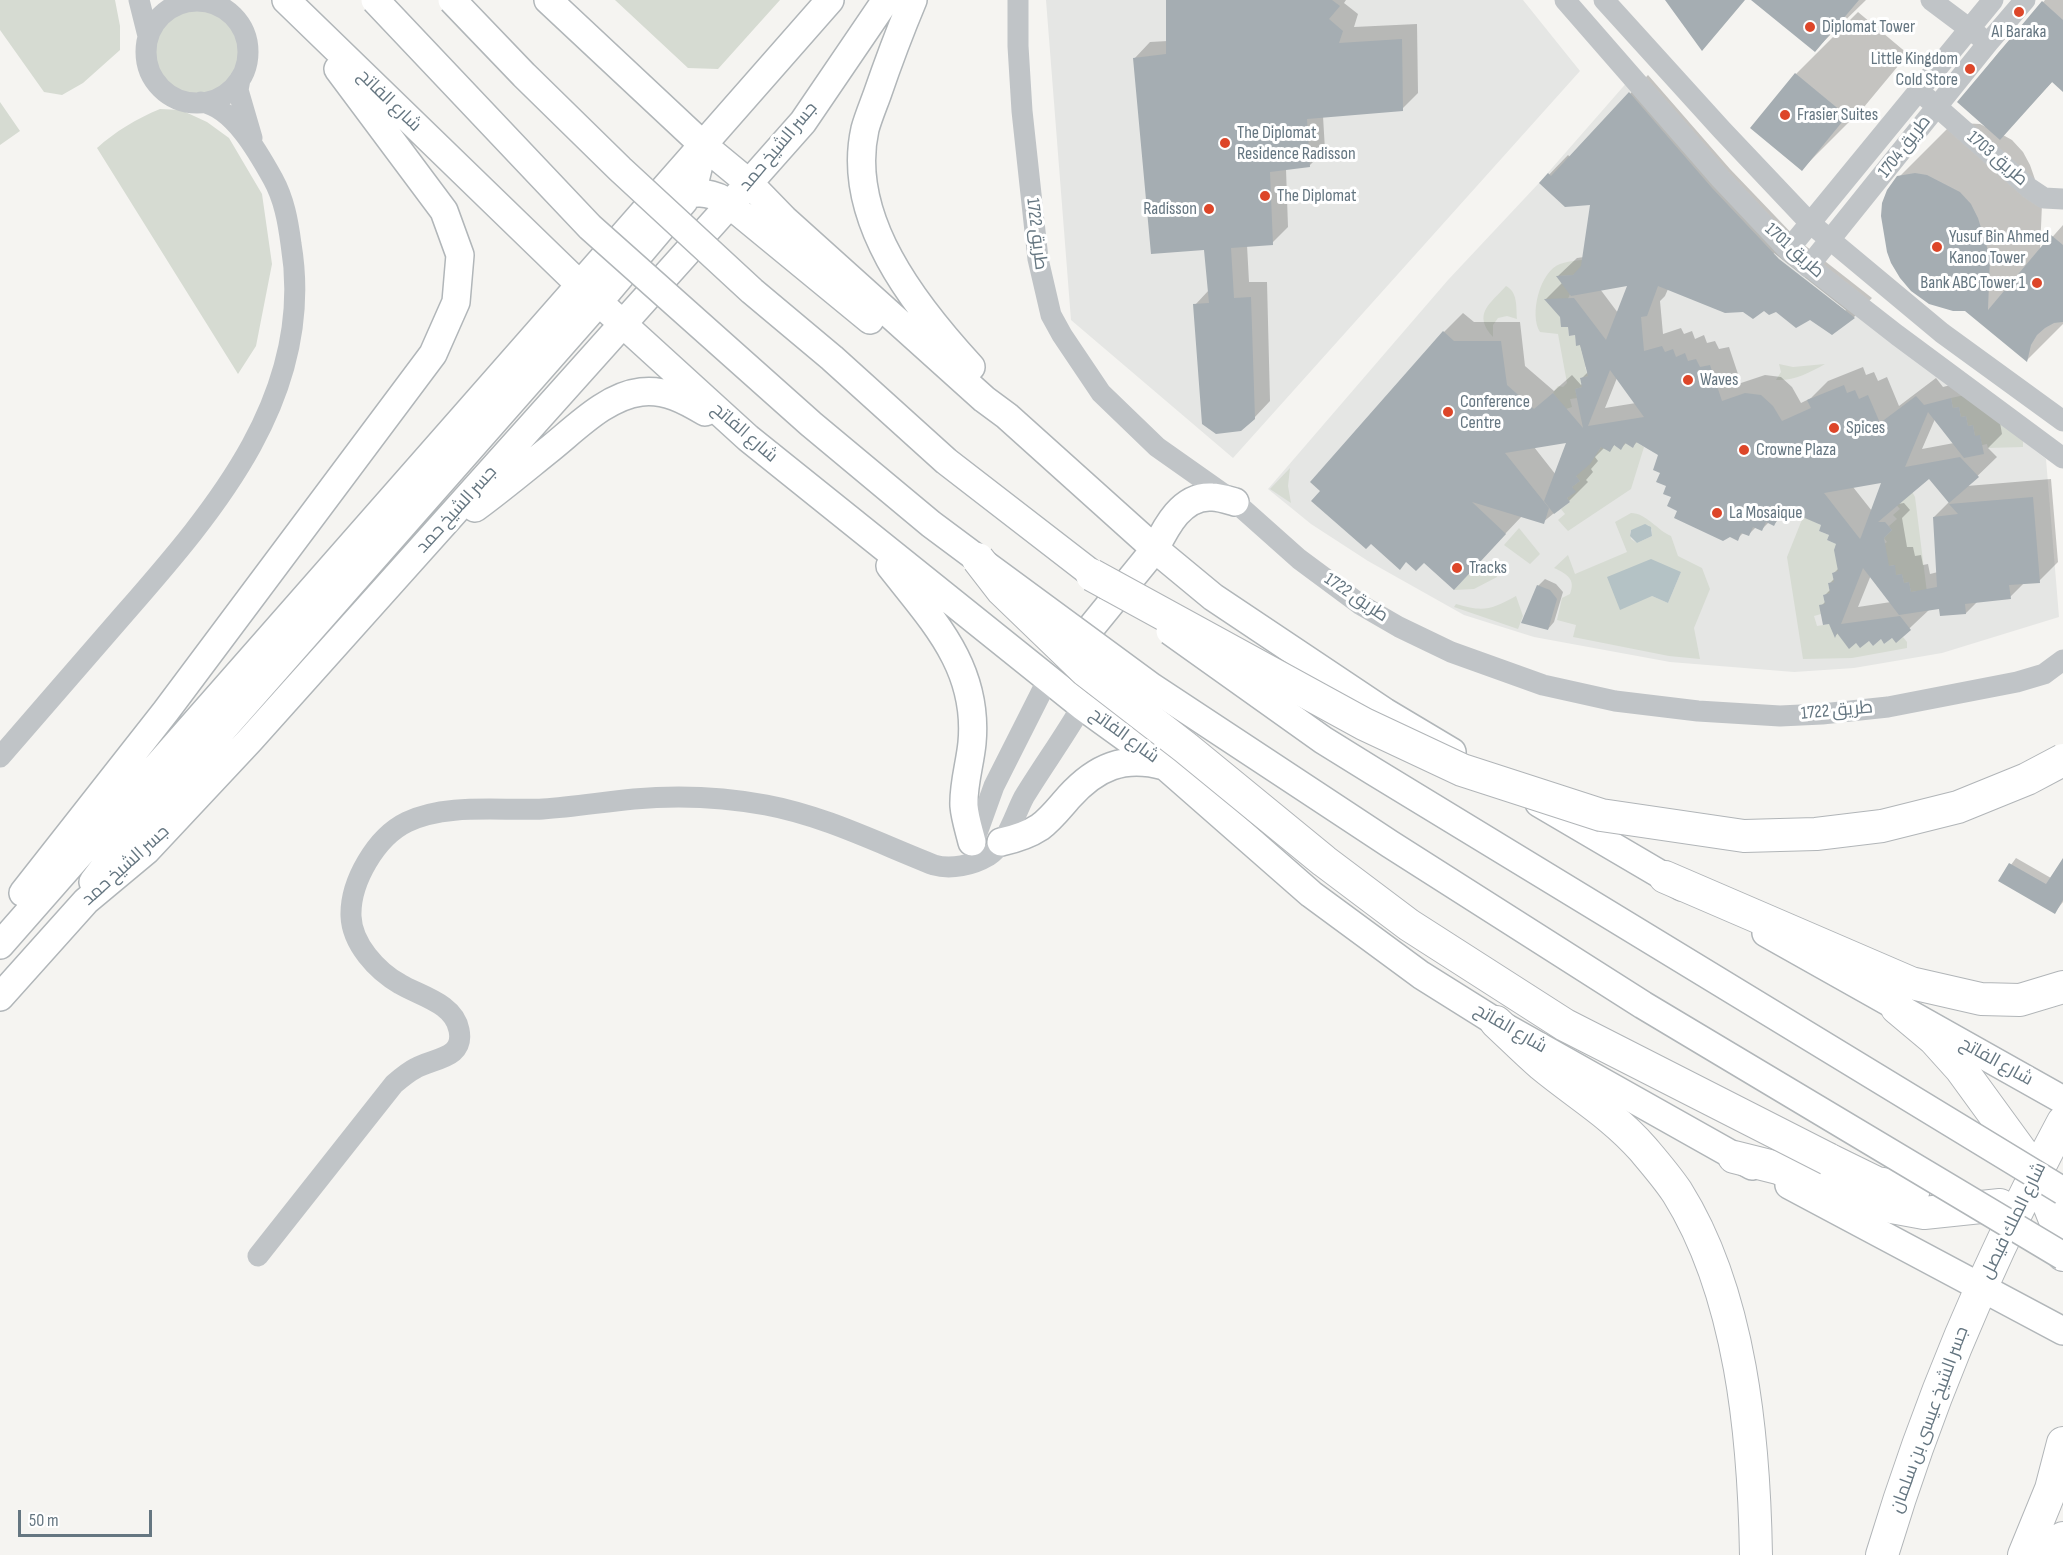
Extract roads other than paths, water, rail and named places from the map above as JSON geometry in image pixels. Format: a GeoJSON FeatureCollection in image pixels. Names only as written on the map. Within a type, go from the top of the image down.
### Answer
{"type":"FeatureCollection","features":[{"type":"Feature","properties":{"kind":"highway"},"geometry":{"type":"LineString","coordinates":[[978,559],[1002,590],[1085,670],[1186,748],[1316,854],[1409,925],[1565,1025],[1877,1183],[2037,1192]]}},
{"type":"Feature","properties":{"kind":"highway"},"geometry":{"type":"LineString","coordinates":[[1092,575],[1364,724],[1462,770],[1601,815],[1744,836],[1816,834],[1882,826],[1958,807],[2027,779],[2063,760]]}},
{"type":"Feature","properties":{"kind":"highway"},"geometry":{"type":"LineString","coordinates":[[1665,877],[1911,983],[1981,999],[2020,1000],[2063,987]]}},
{"type":"Feature","properties":{"kind":"highway"},"geometry":{"type":"LineString","coordinates":[[1898,1008],[1934,1039],[1961,1070],[2037,1192],[2062,1244],[2020,1248],[1982,1288]]}},
{"type":"Feature","properties":{"kind":"highway"},"geometry":{"type":"LineString","coordinates":[[1496,1022],[1543,1065],[1604,1110],[1642,1148],[1676,1191],[1697,1232],[1716,1275],[1745,1394],[1755,1497],[1756,1555]]}},
{"type":"Feature","properties":{"kind":"highway","name":"شارع الملك فيصل"},"geometry":{"type":"LineString","coordinates":[[1982,1288],[2037,1192],[2063,1122]]}},
{"type":"Feature","properties":{"kind":"highway"},"geometry":{"type":"LineString","coordinates":[[1734,1156],[1778,1168],[1839,1193],[1875,1204],[1924,1213],[2037,1192]]}},
{"type":"Feature","properties":{"kind":"highway","name":"جسر الشيخ عيسى بن سلمان"},"geometry":{"type":"LineString","coordinates":[[1882,1555],[1901,1492],[1975,1300],[1982,1288]]}},
{"type":"Feature","properties":{"kind":"highway"},"geometry":{"type":"LineString","coordinates":[[2024,1555],[2051,1490],[2063,1443]]}},
{"type":"Feature","properties":{"kind":"highway"},"geometry":{"type":"LineString","coordinates":[[2054,1555],[2063,1538]]}},
{"type":"Feature","properties":{"kind":"main road"},"geometry":{"type":"LineString","coordinates":[[375,0],[590,227],[767,386],[923,517],[978,559],[1152,687],[1390,844],[1643,1005],[2062,1244]]}},
{"type":"Feature","properties":{"kind":"main road"},"geometry":{"type":"LineString","coordinates":[[452,0],[612,162],[752,291],[832,358],[946,461],[1092,575],[1333,746],[2037,1192]]}},
{"type":"Feature","properties":{"kind":"main road","name":"شارع الفاتح"},"geometry":{"type":"LineString","coordinates":[[548,0],[703,145],[749,183],[784,219],[984,399],[1007,416],[1155,549],[1213,597],[1384,712],[1665,877],[2063,1100]]}},
{"type":"Feature","properties":{"kind":"main road","name":"جسر الشيخ حمد"},"geometry":{"type":"LineString","coordinates":[[0,945],[589,294],[703,145],[830,0]]}},
{"type":"Feature","properties":{"kind":"main road","name":"جسر الشيخ حمد"},"geometry":{"type":"LineString","coordinates":[[0,997],[99,888],[146,851],[164,833],[624,325],[803,122],[886,0]]}},
{"type":"Feature","properties":{"kind":"main road"},"geometry":{"type":"LineString","coordinates":[[913,0],[865,130],[861,180],[878,235],[900,278],[937,330],[972,367],[984,399]]}},
{"type":"Feature","properties":{"kind":"main road"},"geometry":{"type":"LineString","coordinates":[[0,923],[166,711],[433,354],[456,302],[460,255],[444,211],[290,4]]}},
{"type":"Feature","properties":{"kind":"main road","name":"شارع الفاتح"},"geometry":{"type":"LineString","coordinates":[[290,4],[589,294],[748,438],[1065,693],[1165,766],[1311,894],[1421,975],[1496,1022],[1734,1156],[2063,1331]]}},
{"type":"Feature","properties":{"kind":"main road"},"geometry":{"type":"LineString","coordinates":[[73,914],[95,878],[121,845],[589,294],[688,194],[699,168],[703,145]]}},
{"type":"Feature","properties":{"kind":"main road"},"geometry":{"type":"LineString","coordinates":[[688,194],[712,194],[731,204],[953,388],[984,399]]}},
{"type":"Feature","properties":{"kind":"main road"},"geometry":{"type":"LineString","coordinates":[[434,536],[486,500],[596,413],[632,394],[661,392],[675,395],[748,438]]}},
{"type":"Feature","properties":{"kind":"main road"},"geometry":{"type":"LineString","coordinates":[[1065,693],[1071,667],[1085,635],[1155,549],[1180,510],[1190,502],[1201,498],[1212,497],[1235,502]]}},
{"type":"Feature","properties":{"kind":"main road"},"geometry":{"type":"LineString","coordinates":[[857,525],[944,635],[962,669],[972,724],[964,804],[971,852]]}},
{"type":"Feature","properties":{"kind":"main road"},"geometry":{"type":"LineString","coordinates":[[1001,842],[1015,839],[1041,826],[1086,779],[1106,767],[1130,762],[1148,762],[1165,766]]}},
{"type":"Feature","properties":{"kind":"street"},"geometry":{"type":"LineString","coordinates":[[140,0],[148,36],[147,64],[158,85],[177,99],[212,104],[228,117],[255,147]]}},
{"type":"Feature","properties":{"kind":"street"},"geometry":{"type":"LineString","coordinates":[[0,756],[192,535],[240,466],[262,428],[274,399],[288,351],[293,325],[296,273],[287,216],[274,182],[255,147],[238,90],[246,67],[248,52],[246,38],[240,25],[231,14],[219,6],[191,0],[177,4],[165,12],[155,22],[148,36]]}},
{"type":"Feature","properties":{"kind":"street","name":"طريق 1722"},"geometry":{"type":"LineString","coordinates":[[1018,0],[1019,56],[1038,259],[1051,315],[1062,335],[1101,393],[1157,447],[1235,502],[1299,559],[1361,604],[1399,627],[1451,652],[1498,670],[1543,685],[1592,697],[1656,708],[1780,716],[1822,714],[1922,701],[2018,682],[2044,674],[2063,660]]}},
{"type":"Feature","properties":{"kind":"street","name":"طريق 1701"},"geometry":{"type":"LineString","coordinates":[[1565,0],[1721,179],[1788,250],[2063,458]]}},
{"type":"Feature","properties":{"kind":"street","name":"طريق 1701"},"geometry":{"type":"LineString","coordinates":[[1604,0],[1810,223],[1942,333],[2063,421]]}},
{"type":"Feature","properties":{"kind":"street"},"geometry":{"type":"LineString","coordinates":[[1932,0],[1988,43]]}},
{"type":"Feature","properties":{"kind":"street","name":"طريق 1704"},"geometry":{"type":"LineString","coordinates":[[1788,250],[1993,0]]}},
{"type":"Feature","properties":{"kind":"street","name":"طريق 1704"},"geometry":{"type":"LineString","coordinates":[[1808,267],[2025,0]]}},
{"type":"Feature","properties":{"kind":"street"},"geometry":{"type":"LineString","coordinates":[[201,102],[216,99],[240,80]]}},
{"type":"Feature","properties":{"kind":"street","name":"طريق 1703"},"geometry":{"type":"LineString","coordinates":[[1918,90],[2029,188],[2044,198],[2063,199]]}},
{"type":"Feature","properties":{"kind":"street"},"geometry":{"type":"LineString","coordinates":[[971,852],[988,856],[1001,842],[1025,796],[1065,693]]}},
{"type":"Feature","properties":{"kind":"street"},"geometry":{"type":"LineString","coordinates":[[258,1256],[394,1084],[416,1067],[446,1057],[459,1041],[459,1030],[447,1012],[433,999],[397,983],[361,949],[352,928],[354,897],[365,866],[383,840],[406,823],[419,817],[449,811],[543,809],[633,799],[697,797],[732,800],[800,813],[833,823],[948,868],[971,852],[994,786],[1065,693]]}},
{"type":"Feature","properties":{"kind":"place","name":"Al Baraka"},"geometry":{"type":"Point","coordinates":[2019,12]}},
{"type":"Feature","properties":{"kind":"place","name":"Diplomat Tower"},"geometry":{"type":"Point","coordinates":[1810,27]}},
{"type":"Feature","properties":{"kind":"place","name":"Little Kingdom Cold Store"},"geometry":{"type":"Point","coordinates":[1970,69]}},
{"type":"Feature","properties":{"kind":"place","name":"Frasier Suites"},"geometry":{"type":"Point","coordinates":[1785,115]}},
{"type":"Feature","properties":{"kind":"place","name":"The Diplomat Residence Radisson"},"geometry":{"type":"Point","coordinates":[1225,143]}},
{"type":"Feature","properties":{"kind":"place","name":"The Diplomat"},"geometry":{"type":"Point","coordinates":[1265,196]}},
{"type":"Feature","properties":{"kind":"place","name":"Radisson"},"geometry":{"type":"Point","coordinates":[1209,209]}},
{"type":"Feature","properties":{"kind":"place","name":"Yusuf Bin Ahmed Kanoo Tower"},"geometry":{"type":"Point","coordinates":[1937,247]}},
{"type":"Feature","properties":{"kind":"place","name":"Bank ABC Tower 1"},"geometry":{"type":"Point","coordinates":[2037,283]}},
{"type":"Feature","properties":{"kind":"place","name":"Waves"},"geometry":{"type":"Point","coordinates":[1688,380]}},
{"type":"Feature","properties":{"kind":"place","name":"Conference Centre"},"geometry":{"type":"Point","coordinates":[1448,412]}},
{"type":"Feature","properties":{"kind":"place","name":"Spices"},"geometry":{"type":"Point","coordinates":[1834,428]}},
{"type":"Feature","properties":{"kind":"place","name":"Crowne Plaza"},"geometry":{"type":"Point","coordinates":[1744,450]}},
{"type":"Feature","properties":{"kind":"place","name":"La Mosaique"},"geometry":{"type":"Point","coordinates":[1717,513]}},
{"type":"Feature","properties":{"kind":"place","name":"Tracks"},"geometry":{"type":"Point","coordinates":[1457,568]}}]}
